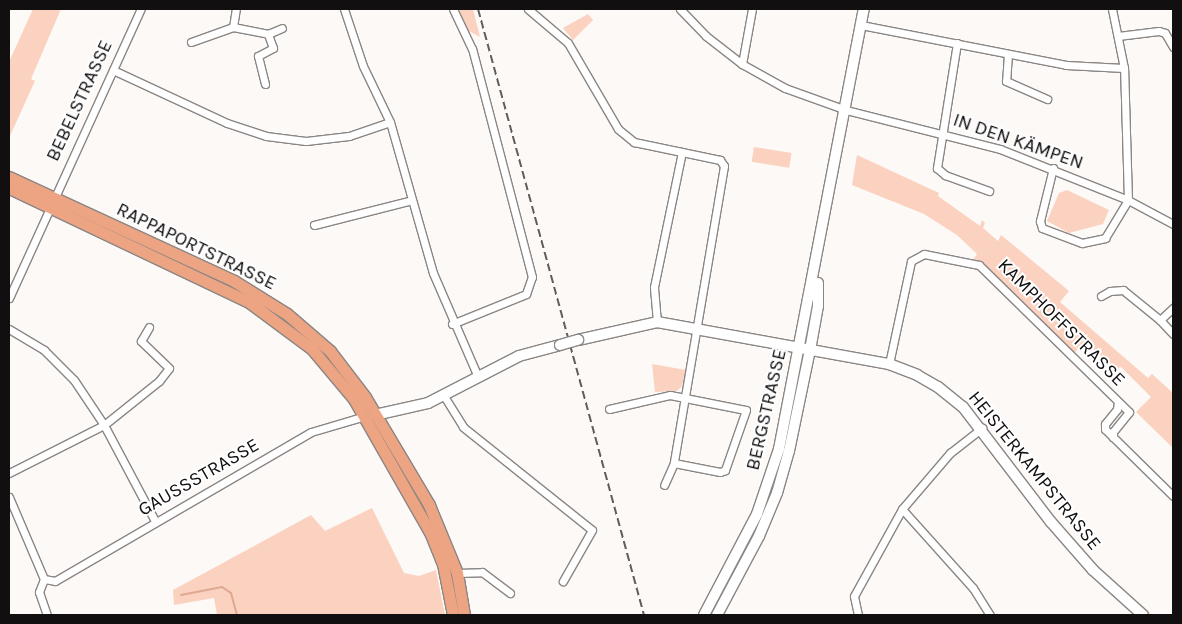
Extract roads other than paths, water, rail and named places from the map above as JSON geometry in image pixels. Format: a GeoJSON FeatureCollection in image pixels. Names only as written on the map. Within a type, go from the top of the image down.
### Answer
{"type":"FeatureCollection","features":[{"type":"Feature","properties":{"kind":"main road","name":"BERGSTRASSE"},"geometry":{"type":"LineString","coordinates":[[704,615],[748,531],[766,489],[779,449],[818,306],[818,259],[864,9]]}},
{"type":"Feature","properties":{"kind":"main road","name":"RAPPAPORTSTRASSE"},"geometry":{"type":"LineString","coordinates":[[9,177],[52,202]]}},
{"type":"Feature","properties":{"kind":"main road","name":"RAPPAPORTSTRASSE"},"geometry":{"type":"LineString","coordinates":[[9,188],[52,202],[234,281],[287,314],[330,351],[429,505],[457,573],[464,615]]}},
{"type":"Feature","properties":{"kind":"main road"},"geometry":{"type":"LineString","coordinates":[[370,415],[396,413],[444,396],[519,356],[656,322]]}},
{"type":"Feature","properties":{"kind":"main road","name":"HEISTERKAMPSTRASSE"},"geometry":{"type":"LineString","coordinates":[[656,322],[698,332],[889,364],[938,386],[982,428],[1057,529],[1093,570],[1143,615]]}},
{"type":"Feature","properties":{"kind":"main road","name":"BERGSTRASSE"},"geometry":{"type":"LineString","coordinates":[[717,615],[759,536],[777,493],[789,451],[805,349]]}},
{"type":"Feature","properties":{"kind":"main road","name":"RAPPAPORTSTRASSE"},"geometry":{"type":"LineString","coordinates":[[370,415],[430,532],[443,564],[453,615]]}},
{"type":"Feature","properties":{"kind":"street","name":"BEBELSTRASSE"},"geometry":{"type":"LineString","coordinates":[[9,298],[141,9]]}},
{"type":"Feature","properties":{"kind":"street"},"geometry":{"type":"LineString","coordinates":[[234,27],[236,9]]}},
{"type":"Feature","properties":{"kind":"street"},"geometry":{"type":"LineString","coordinates":[[344,9],[363,66],[390,122],[433,273],[452,324],[478,377]]}},
{"type":"Feature","properties":{"kind":"street"},"geometry":{"type":"LineString","coordinates":[[452,9],[472,49],[532,277],[526,294],[452,324]]}},
{"type":"Feature","properties":{"kind":"street"},"geometry":{"type":"LineString","coordinates":[[528,9],[568,43],[618,129],[634,142],[720,160],[724,166],[698,332],[684,398],[674,463],[664,486]]}},
{"type":"Feature","properties":{"kind":"street","name":"IN DEN KÄMPEN"},"geometry":{"type":"LineString","coordinates":[[680,9],[706,36],[742,64],[785,88],[846,110],[942,132],[1053,168],[1128,200],[1173,224]]}},
{"type":"Feature","properties":{"kind":"street"},"geometry":{"type":"LineString","coordinates":[[742,64],[752,9]]}},
{"type":"Feature","properties":{"kind":"street"},"geometry":{"type":"LineString","coordinates":[[1053,168],[1040,221],[1042,228],[1082,243],[1105,238],[1128,200],[1124,68],[1112,9]]}},
{"type":"Feature","properties":{"kind":"street"},"geometry":{"type":"LineString","coordinates":[[861,25],[1066,65],[1124,68]]}},
{"type":"Feature","properties":{"kind":"street"},"geometry":{"type":"LineString","coordinates":[[191,42],[234,27],[268,34],[282,28]]}},
{"type":"Feature","properties":{"kind":"street"},"geometry":{"type":"LineString","coordinates":[[1118,36],[1159,30],[1165,33],[1173,46]]}},
{"type":"Feature","properties":{"kind":"street"},"geometry":{"type":"LineString","coordinates":[[265,84],[258,56],[273,48],[268,34]]}},
{"type":"Feature","properties":{"kind":"street"},"geometry":{"type":"LineString","coordinates":[[957,43],[937,168],[945,175],[989,191]]}},
{"type":"Feature","properties":{"kind":"street"},"geometry":{"type":"LineString","coordinates":[[1008,54],[1006,81],[1047,99]]}},
{"type":"Feature","properties":{"kind":"street"},"geometry":{"type":"LineString","coordinates":[[113,70],[226,123],[266,136],[306,141],[349,136],[390,122]]}},
{"type":"Feature","properties":{"kind":"street"},"geometry":{"type":"LineString","coordinates":[[656,322],[654,287],[682,152]]}},
{"type":"Feature","properties":{"kind":"street"},"geometry":{"type":"LineString","coordinates":[[314,225],[412,200]]}},
{"type":"Feature","properties":{"kind":"street","name":"KAMPHOFFSTRASSE"},"geometry":{"type":"LineString","coordinates":[[889,364],[911,261],[924,254],[979,265],[1129,412],[1113,432],[1113,437]]}},
{"type":"Feature","properties":{"kind":"street"},"geometry":{"type":"LineString","coordinates":[[1101,296],[1110,291],[1123,290],[1160,320],[1173,334]]}},
{"type":"Feature","properties":{"kind":"street"},"geometry":{"type":"LineString","coordinates":[[1160,320],[1173,308]]}},
{"type":"Feature","properties":{"kind":"street"},"geometry":{"type":"LineString","coordinates":[[9,473],[104,425],[134,404],[169,368],[141,341],[150,327]]}},
{"type":"Feature","properties":{"kind":"street"},"geometry":{"type":"LineString","coordinates":[[9,329],[44,350],[74,380],[104,425],[155,521]]}},
{"type":"Feature","properties":{"kind":"street"},"geometry":{"type":"LineString","coordinates":[[609,409],[655,396],[670,395],[746,410],[725,470],[720,472],[674,463]]}},
{"type":"Feature","properties":{"kind":"street"},"geometry":{"type":"LineString","coordinates":[[444,396],[463,427],[592,530],[563,581]]}},
{"type":"Feature","properties":{"kind":"street","name":"KAMPHOFFSTRASSE"},"geometry":{"type":"LineString","coordinates":[[1113,437],[1105,429],[1105,424],[1117,409],[1118,402]]}},
{"type":"Feature","properties":{"kind":"street","name":"GAUSSSTRASSE"},"geometry":{"type":"LineString","coordinates":[[44,579],[55,581],[155,521],[311,432],[370,415]]}},
{"type":"Feature","properties":{"kind":"street"},"geometry":{"type":"LineString","coordinates":[[858,615],[854,596],[902,509],[950,453],[982,428]]}},
{"type":"Feature","properties":{"kind":"street"},"geometry":{"type":"LineString","coordinates":[[1113,437],[1173,496]]}},
{"type":"Feature","properties":{"kind":"street"},"geometry":{"type":"LineString","coordinates":[[9,497],[44,579],[39,592],[48,615]]}},
{"type":"Feature","properties":{"kind":"street"},"geometry":{"type":"LineString","coordinates":[[902,509],[973,588],[990,615]]}},
{"type":"Feature","properties":{"kind":"street"},"geometry":{"type":"LineString","coordinates":[[457,573],[482,572],[510,593]]}},
{"type":"Feature","properties":{"kind":"waterway"},"geometry":{"type":"LineString","coordinates":[[181,595],[222,587],[231,593],[237,615]]}},
{"type":"Feature","properties":{"kind":"railway"},"geometry":{"type":"LineString","coordinates":[[478,9],[644,615]]}}]}
